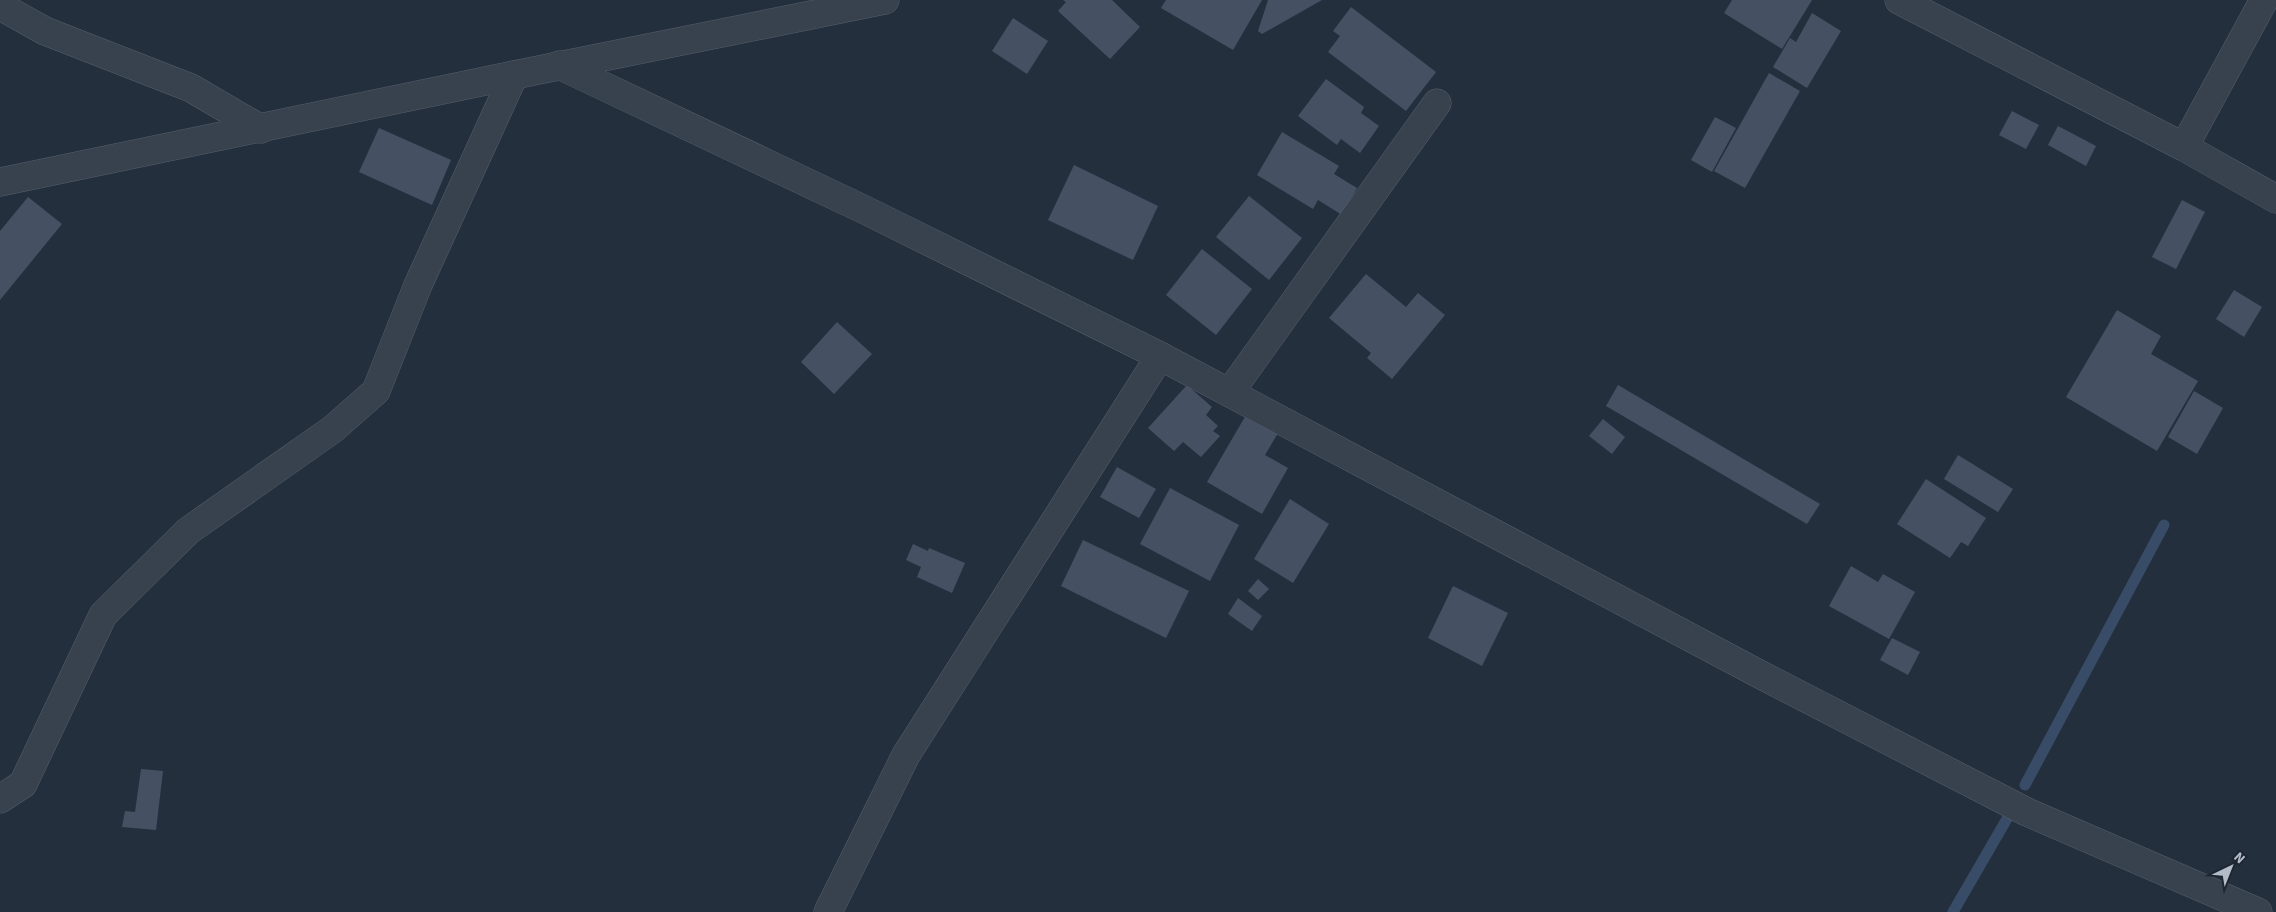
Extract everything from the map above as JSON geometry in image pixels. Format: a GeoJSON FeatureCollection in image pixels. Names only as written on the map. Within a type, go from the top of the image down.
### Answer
{"type":"FeatureCollection","features":[{"type":"Feature","properties":{"kind":"street"},"geometry":{"type":"LineString","coordinates":[[0,182],[261,129],[514,74],[885,0]]}},
{"type":"Feature","properties":{"kind":"street"},"geometry":{"type":"LineString","coordinates":[[1899,0],[2184,148],[2276,199]]}},
{"type":"Feature","properties":{"kind":"street"},"geometry":{"type":"LineString","coordinates":[[2184,148],[2264,0]]}},
{"type":"Feature","properties":{"kind":"street"},"geometry":{"type":"LineString","coordinates":[[0,6],[45,31],[191,88],[261,129]]}},
{"type":"Feature","properties":{"kind":"street"},"geometry":{"type":"LineString","coordinates":[[559,65],[865,210],[1160,356],[1763,676],[2027,812],[2258,912]]}},
{"type":"Feature","properties":{"kind":"street"},"geometry":{"type":"LineString","coordinates":[[0,799],[23,784],[103,615],[188,531],[333,429],[376,391],[418,285],[514,74]]}},
{"type":"Feature","properties":{"kind":"street"},"geometry":{"type":"LineString","coordinates":[[1230,392],[1437,103]]}},
{"type":"Feature","properties":{"kind":"street"},"geometry":{"type":"LineString","coordinates":[[828,912],[906,755],[1160,356]]}},
{"type":"Feature","properties":{"kind":"building"},"geometry":{"type":"Polygon","coordinates":[[[1063,0],[1112,0],[1140,27],[1110,59],[1058,11],[1066,2],[1063,0]]]}},
{"type":"Feature","properties":{"kind":"building"},"geometry":{"type":"Polygon","coordinates":[[[1166,0],[1262,0],[1233,50],[1161,8],[1166,0]]]}},
{"type":"Feature","properties":{"kind":"building"},"geometry":{"type":"Polygon","coordinates":[[[1268,0],[1322,0],[1262,34],[1258,31],[1268,0]]]}},
{"type":"Feature","properties":{"kind":"building"},"geometry":{"type":"Polygon","coordinates":[[[1732,0],[1812,0],[1782,49],[1724,13],[1732,0]]]}},
{"type":"Feature","properties":{"kind":"building"},"geometry":{"type":"Polygon","coordinates":[[[1351,7],[1436,72],[1406,111],[1328,52],[1340,36],[1333,31],[1351,7]]]}},
{"type":"Feature","properties":{"kind":"building"},"geometry":{"type":"Polygon","coordinates":[[[1812,13],[1841,31],[1807,88],[1773,67],[1790,38],[1796,42],[1812,13]]]}},
{"type":"Feature","properties":{"kind":"building"},"geometry":{"type":"Polygon","coordinates":[[[1013,18],[1048,41],[1027,74],[992,51],[1013,18]]]}},
{"type":"Feature","properties":{"kind":"building"},"geometry":{"type":"Polygon","coordinates":[[[1769,73],[1800,91],[1745,188],[1714,171],[1769,73]]]}},
{"type":"Feature","properties":{"kind":"building"},"geometry":{"type":"Polygon","coordinates":[[[1326,79],[1364,107],[1361,113],[1379,126],[1360,153],[1341,139],[1337,145],[1298,116],[1326,79]]]}},
{"type":"Feature","properties":{"kind":"building"},"geometry":{"type":"Polygon","coordinates":[[[2012,111],[2039,125],[2026,149],[1999,135],[2012,111]]]}},
{"type":"Feature","properties":{"kind":"building"},"geometry":{"type":"Polygon","coordinates":[[[1715,117],[1736,128],[1712,172],[1691,160],[1715,117]]]}},
{"type":"Feature","properties":{"kind":"building"},"geometry":{"type":"Polygon","coordinates":[[[2058,126],[2096,146],[2086,166],[2048,145],[2058,126]]]}},
{"type":"Feature","properties":{"kind":"building"},"geometry":{"type":"Polygon","coordinates":[[[379,128],[451,160],[432,205],[359,172],[379,128]]]}},
{"type":"Feature","properties":{"kind":"building"},"geometry":{"type":"Polygon","coordinates":[[[1282,132],[1339,166],[1334,174],[1357,188],[1342,215],[1318,200],[1313,209],[1257,175],[1282,132]]]}},
{"type":"Feature","properties":{"kind":"building"},"geometry":{"type":"Polygon","coordinates":[[[1074,165],[1158,206],[1133,260],[1048,220],[1074,165]]]}},
{"type":"Feature","properties":{"kind":"building"},"geometry":{"type":"Polygon","coordinates":[[[1249,196],[1302,238],[1269,280],[1216,237],[1249,196]]]}},
{"type":"Feature","properties":{"kind":"building"},"geometry":{"type":"Polygon","coordinates":[[[28,197],[62,224],[0,300],[0,231],[28,197]]]}},
{"type":"Feature","properties":{"kind":"building"},"geometry":{"type":"Polygon","coordinates":[[[2182,200],[2205,212],[2176,269],[2152,257],[2182,200]]]}},
{"type":"Feature","properties":{"kind":"building"},"geometry":{"type":"Polygon","coordinates":[[[1202,249],[1252,289],[1216,335],[1166,295],[1202,249]]]}},
{"type":"Feature","properties":{"kind":"building"},"geometry":{"type":"Polygon","coordinates":[[[1366,274],[1406,307],[1418,293],[1445,315],[1392,379],[1367,358],[1371,353],[1329,318],[1366,274]]]}},
{"type":"Feature","properties":{"kind":"building"},"geometry":{"type":"Polygon","coordinates":[[[2234,290],[2262,307],[2244,337],[2216,319],[2234,290]]]}},
{"type":"Feature","properties":{"kind":"building"},"geometry":{"type":"Polygon","coordinates":[[[2117,310],[2161,336],[2151,354],[2198,381],[2157,451],[2066,397],[2117,310]]]}},
{"type":"Feature","properties":{"kind":"building"},"geometry":{"type":"Polygon","coordinates":[[[837,322],[872,354],[834,394],[801,362],[837,322]]]}},
{"type":"Feature","properties":{"kind":"building"},"geometry":{"type":"Polygon","coordinates":[[[1187,385],[1212,407],[1206,415],[1218,426],[1213,431],[1220,436],[1201,457],[1183,442],[1174,451],[1148,428],[1187,385]]]}},
{"type":"Feature","properties":{"kind":"building"},"geometry":{"type":"Polygon","coordinates":[[[1618,385],[1820,504],[1807,524],[1606,406],[1618,385]]]}},
{"type":"Feature","properties":{"kind":"building"},"geometry":{"type":"Polygon","coordinates":[[[2194,391],[2223,408],[2197,454],[2168,437],[2194,391]]]}},
{"type":"Feature","properties":{"kind":"building"},"geometry":{"type":"Polygon","coordinates":[[[1246,415],[1278,433],[1265,455],[1288,468],[1262,514],[1207,482],[1246,415]]]}},
{"type":"Feature","properties":{"kind":"building"},"geometry":{"type":"Polygon","coordinates":[[[1603,419],[1625,437],[1612,454],[1589,436],[1603,419]]]}},
{"type":"Feature","properties":{"kind":"building"},"geometry":{"type":"Polygon","coordinates":[[[1958,455],[2013,489],[1998,512],[1944,479],[1958,455]]]}},
{"type":"Feature","properties":{"kind":"building"},"geometry":{"type":"Polygon","coordinates":[[[1117,467],[1156,489],[1139,518],[1100,497],[1117,467]]]}},
{"type":"Feature","properties":{"kind":"building"},"geometry":{"type":"Polygon","coordinates":[[[1926,479],[1986,518],[1968,546],[1961,542],[1950,558],[1897,524],[1926,479]]]}},
{"type":"Feature","properties":{"kind":"building"},"geometry":{"type":"Polygon","coordinates":[[[1170,488],[1239,525],[1210,581],[1140,544],[1170,488]]]}},
{"type":"Feature","properties":{"kind":"building"},"geometry":{"type":"Polygon","coordinates":[[[1290,499],[1329,524],[1293,583],[1254,559],[1290,499]]]}},
{"type":"Feature","properties":{"kind":"building"},"geometry":{"type":"Polygon","coordinates":[[[1083,540],[1189,591],[1166,638],[1061,586],[1083,540]]]}},
{"type":"Feature","properties":{"kind":"building"},"geometry":{"type":"Polygon","coordinates":[[[913,544],[928,551],[929,548],[965,563],[952,593],[917,577],[921,567],[906,560],[913,544]]]}},
{"type":"Feature","properties":{"kind":"building"},"geometry":{"type":"Polygon","coordinates":[[[1851,566],[1878,582],[1883,574],[1915,592],[1889,639],[1829,606],[1851,566]]]}},
{"type":"Feature","properties":{"kind":"building"},"geometry":{"type":"Polygon","coordinates":[[[1258,579],[1269,589],[1258,600],[1248,591],[1258,579]]]}},
{"type":"Feature","properties":{"kind":"building"},"geometry":{"type":"Polygon","coordinates":[[[1453,586],[1508,613],[1482,666],[1428,638],[1453,586]]]}},
{"type":"Feature","properties":{"kind":"building"},"geometry":{"type":"Polygon","coordinates":[[[1238,598],[1262,616],[1252,631],[1228,614],[1238,598]]]}},
{"type":"Feature","properties":{"kind":"building"},"geometry":{"type":"Polygon","coordinates":[[[1892,638],[1920,652],[1908,675],[1880,660],[1892,638]]]}},
{"type":"Feature","properties":{"kind":"building"},"geometry":{"type":"Polygon","coordinates":[[[141,769],[163,771],[156,830],[122,827],[125,811],[135,812],[141,769]]]}},
{"type":"Feature","properties":{"kind":"waterway"},"geometry":{"type":"LineString","coordinates":[[2025,785],[2164,525]]}},
{"type":"Feature","properties":{"kind":"waterway"},"geometry":{"type":"LineString","coordinates":[[1953,912],[2008,817]]}}]}
